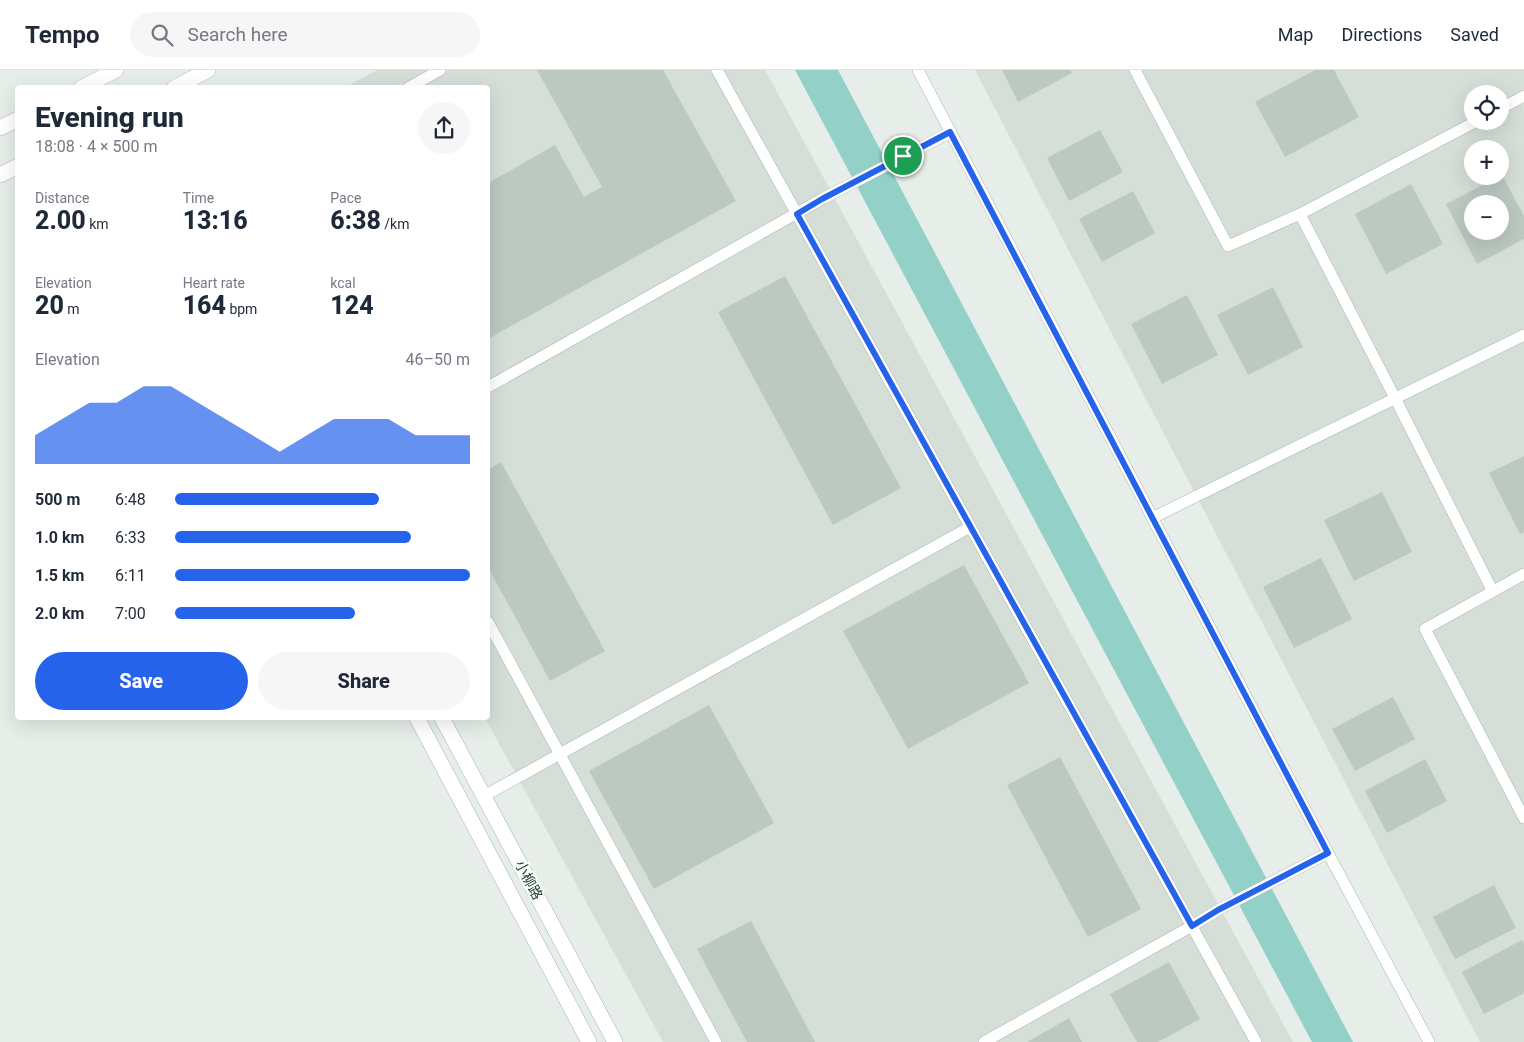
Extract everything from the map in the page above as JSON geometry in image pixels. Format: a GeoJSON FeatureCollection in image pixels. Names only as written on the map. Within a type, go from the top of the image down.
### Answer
{"type":"FeatureCollection","features":[{"type":"Feature","properties":{"kind":"street"},"geometry":{"type":"LineString","coordinates":[[103,83],[116,70]]}},
{"type":"Feature","properties":{"kind":"street"},"geometry":{"type":"LineString","coordinates":[[180,85],[208,70]]}},
{"type":"Feature","properties":{"kind":"street"},"geometry":{"type":"LineString","coordinates":[[0,128],[15,120]]}},
{"type":"Feature","properties":{"kind":"street"},"geometry":{"type":"LineString","coordinates":[[0,175],[15,168]]}},
{"type":"Feature","properties":{"kind":"street","name":"小柳路"},"geometry":{"type":"LineString","coordinates":[[418,720],[589,1042]]}},
{"type":"Feature","properties":{"kind":"street","name":"小柳路"},"geometry":{"type":"LineString","coordinates":[[443,720],[616,1042]]}},
{"type":"Feature","properties":{"kind":"lane"},"geometry":{"type":"LineString","coordinates":[[413,85],[440,70]]}},
{"type":"Feature","properties":{"kind":"lane"},"geometry":{"type":"LineString","coordinates":[[717,70],[1256,1042]]}},
{"type":"Feature","properties":{"kind":"lane"},"geometry":{"type":"LineString","coordinates":[[918,70],[1429,1042]]}},
{"type":"Feature","properties":{"kind":"lane"},"geometry":{"type":"LineString","coordinates":[[1135,70],[1228,246],[1300,214],[1464,127]]}},
{"type":"Feature","properties":{"kind":"lane"},"geometry":{"type":"LineString","coordinates":[[1509,104],[1524,96]]}},
{"type":"Feature","properties":{"kind":"lane"},"geometry":{"type":"LineString","coordinates":[[490,386],[822,199],[950,132]]}},
{"type":"Feature","properties":{"kind":"lane"},"geometry":{"type":"LineString","coordinates":[[1300,214],[1492,590]]}},
{"type":"Feature","properties":{"kind":"lane"},"geometry":{"type":"LineString","coordinates":[[1152,518],[1524,335]]}},
{"type":"Feature","properties":{"kind":"lane"},"geometry":{"type":"LineString","coordinates":[[484,796],[970,527]]}},
{"type":"Feature","properties":{"kind":"lane"},"geometry":{"type":"LineString","coordinates":[[1524,574],[1492,590],[1425,629],[1524,818]]}},
{"type":"Feature","properties":{"kind":"lane"},"geometry":{"type":"LineString","coordinates":[[490,626],[716,1042]]}},
{"type":"Feature","properties":{"kind":"lane"},"geometry":{"type":"LineString","coordinates":[[984,1042],[1218,910],[1328,853]]}},
{"type":"Feature","properties":{"kind":"shaded area"},"geometry":{"type":"Polygon","coordinates":[[[377,70],[765,70],[1293,1042],[663,1042],[486,720],[490,720],[490,85],[350,85],[377,70]]]}},
{"type":"Feature","properties":{"kind":"shaded area"},"geometry":{"type":"Polygon","coordinates":[[[975,70],[1524,70],[1524,1042],[1480,1042],[975,70]]]}},
{"type":"Feature","properties":{"kind":"water"},"geometry":{"type":"Polygon","coordinates":[[[795,70],[838,70],[1353,1042],[1312,1042],[795,70]]]}},
{"type":"Feature","properties":{"kind":"building"},"geometry":{"type":"Polygon","coordinates":[[[537,70],[663,70],[736,201],[490,338],[490,182],[555,145],[584,197],[602,187],[537,70]]]}},
{"type":"Feature","properties":{"kind":"building"},"geometry":{"type":"Polygon","coordinates":[[[1002,70],[1070,70],[1072,73],[1018,102],[1002,70]]]}},
{"type":"Feature","properties":{"kind":"building"},"geometry":{"type":"Polygon","coordinates":[[[1315,70],[1334,70],[1359,117],[1285,157],[1255,102],[1315,70]]]}},
{"type":"Feature","properties":{"kind":"building"},"geometry":{"type":"Polygon","coordinates":[[[1100,130],[1123,172],[1069,201],[1047,158],[1100,130]]]}},
{"type":"Feature","properties":{"kind":"building"},"geometry":{"type":"Polygon","coordinates":[[[1411,184],[1443,244],[1386,274],[1355,214],[1411,184]]]}},
{"type":"Feature","properties":{"kind":"building"},"geometry":{"type":"Polygon","coordinates":[[[1483,185],[1507,185],[1524,216],[1524,239],[1477,264],[1465,240],[1509,240],[1509,195],[1464,195],[1464,239],[1446,204],[1483,185]]]}},
{"type":"Feature","properties":{"kind":"building"},"geometry":{"type":"Polygon","coordinates":[[[1133,191],[1155,233],[1102,262],[1079,219],[1133,191]]]}},
{"type":"Feature","properties":{"kind":"building"},"geometry":{"type":"Polygon","coordinates":[[[785,276],[901,488],[833,525],[718,312],[785,276]]]}},
{"type":"Feature","properties":{"kind":"building"},"geometry":{"type":"Polygon","coordinates":[[[1273,287],[1303,347],[1248,375],[1217,315],[1273,287]]]}},
{"type":"Feature","properties":{"kind":"building"},"geometry":{"type":"Polygon","coordinates":[[[1187,295],[1218,355],[1162,384],[1131,324],[1187,295]]]}},
{"type":"Feature","properties":{"kind":"building"},"geometry":{"type":"Polygon","coordinates":[[[1524,456],[1524,532],[1520,534],[1489,473],[1524,456]]]}},
{"type":"Feature","properties":{"kind":"building"},"geometry":{"type":"Polygon","coordinates":[[[501,462],[605,651],[550,681],[490,571],[490,469],[501,462]]]}},
{"type":"Feature","properties":{"kind":"building"},"geometry":{"type":"Polygon","coordinates":[[[1382,492],[1412,552],[1354,581],[1324,520],[1382,492]]]}},
{"type":"Feature","properties":{"kind":"building"},"geometry":{"type":"Polygon","coordinates":[[[1321,558],[1352,619],[1294,648],[1263,587],[1321,558]]]}},
{"type":"Feature","properties":{"kind":"building"},"geometry":{"type":"Polygon","coordinates":[[[964,565],[1029,683],[908,749],[843,631],[964,565]]]}},
{"type":"Feature","properties":{"kind":"building"},"geometry":{"type":"Polygon","coordinates":[[[1393,697],[1415,739],[1355,771],[1332,729],[1393,697]]]}},
{"type":"Feature","properties":{"kind":"building"},"geometry":{"type":"Polygon","coordinates":[[[709,705],[774,823],[654,889],[589,771],[709,705]]]}},
{"type":"Feature","properties":{"kind":"building"},"geometry":{"type":"Polygon","coordinates":[[[1060,757],[1141,909],[1088,937],[1007,785],[1060,757]]]}},
{"type":"Feature","properties":{"kind":"building"},"geometry":{"type":"Polygon","coordinates":[[[1425,759],[1447,801],[1387,833],[1365,791],[1425,759]]]}},
{"type":"Feature","properties":{"kind":"building"},"geometry":{"type":"Polygon","coordinates":[[[1494,885],[1516,928],[1455,959],[1433,917],[1494,885]]]}},
{"type":"Feature","properties":{"kind":"building"},"geometry":{"type":"Polygon","coordinates":[[[751,921],[815,1042],[747,1042],[697,949],[751,921]]]}},
{"type":"Feature","properties":{"kind":"building"},"geometry":{"type":"Polygon","coordinates":[[[1522,940],[1524,943],[1524,993],[1484,1014],[1462,972],[1522,940]]]}},
{"type":"Feature","properties":{"kind":"building"},"geometry":{"type":"Polygon","coordinates":[[[1169,962],[1200,1019],[1158,1042],[1137,1042],[1110,994],[1169,962]]]}},
{"type":"Feature","properties":{"kind":"building"},"geometry":{"type":"Polygon","coordinates":[[[1069,1018],[1082,1042],[1027,1042],[1069,1018]]]}},
{"type":"Feature","properties":{"kind":"route"},"geometry":{"type":"LineString","coordinates":[[950,132],[1328,853],[1218,910],[1192,926],[797,214],[903,156],[950,132]]}}]}
